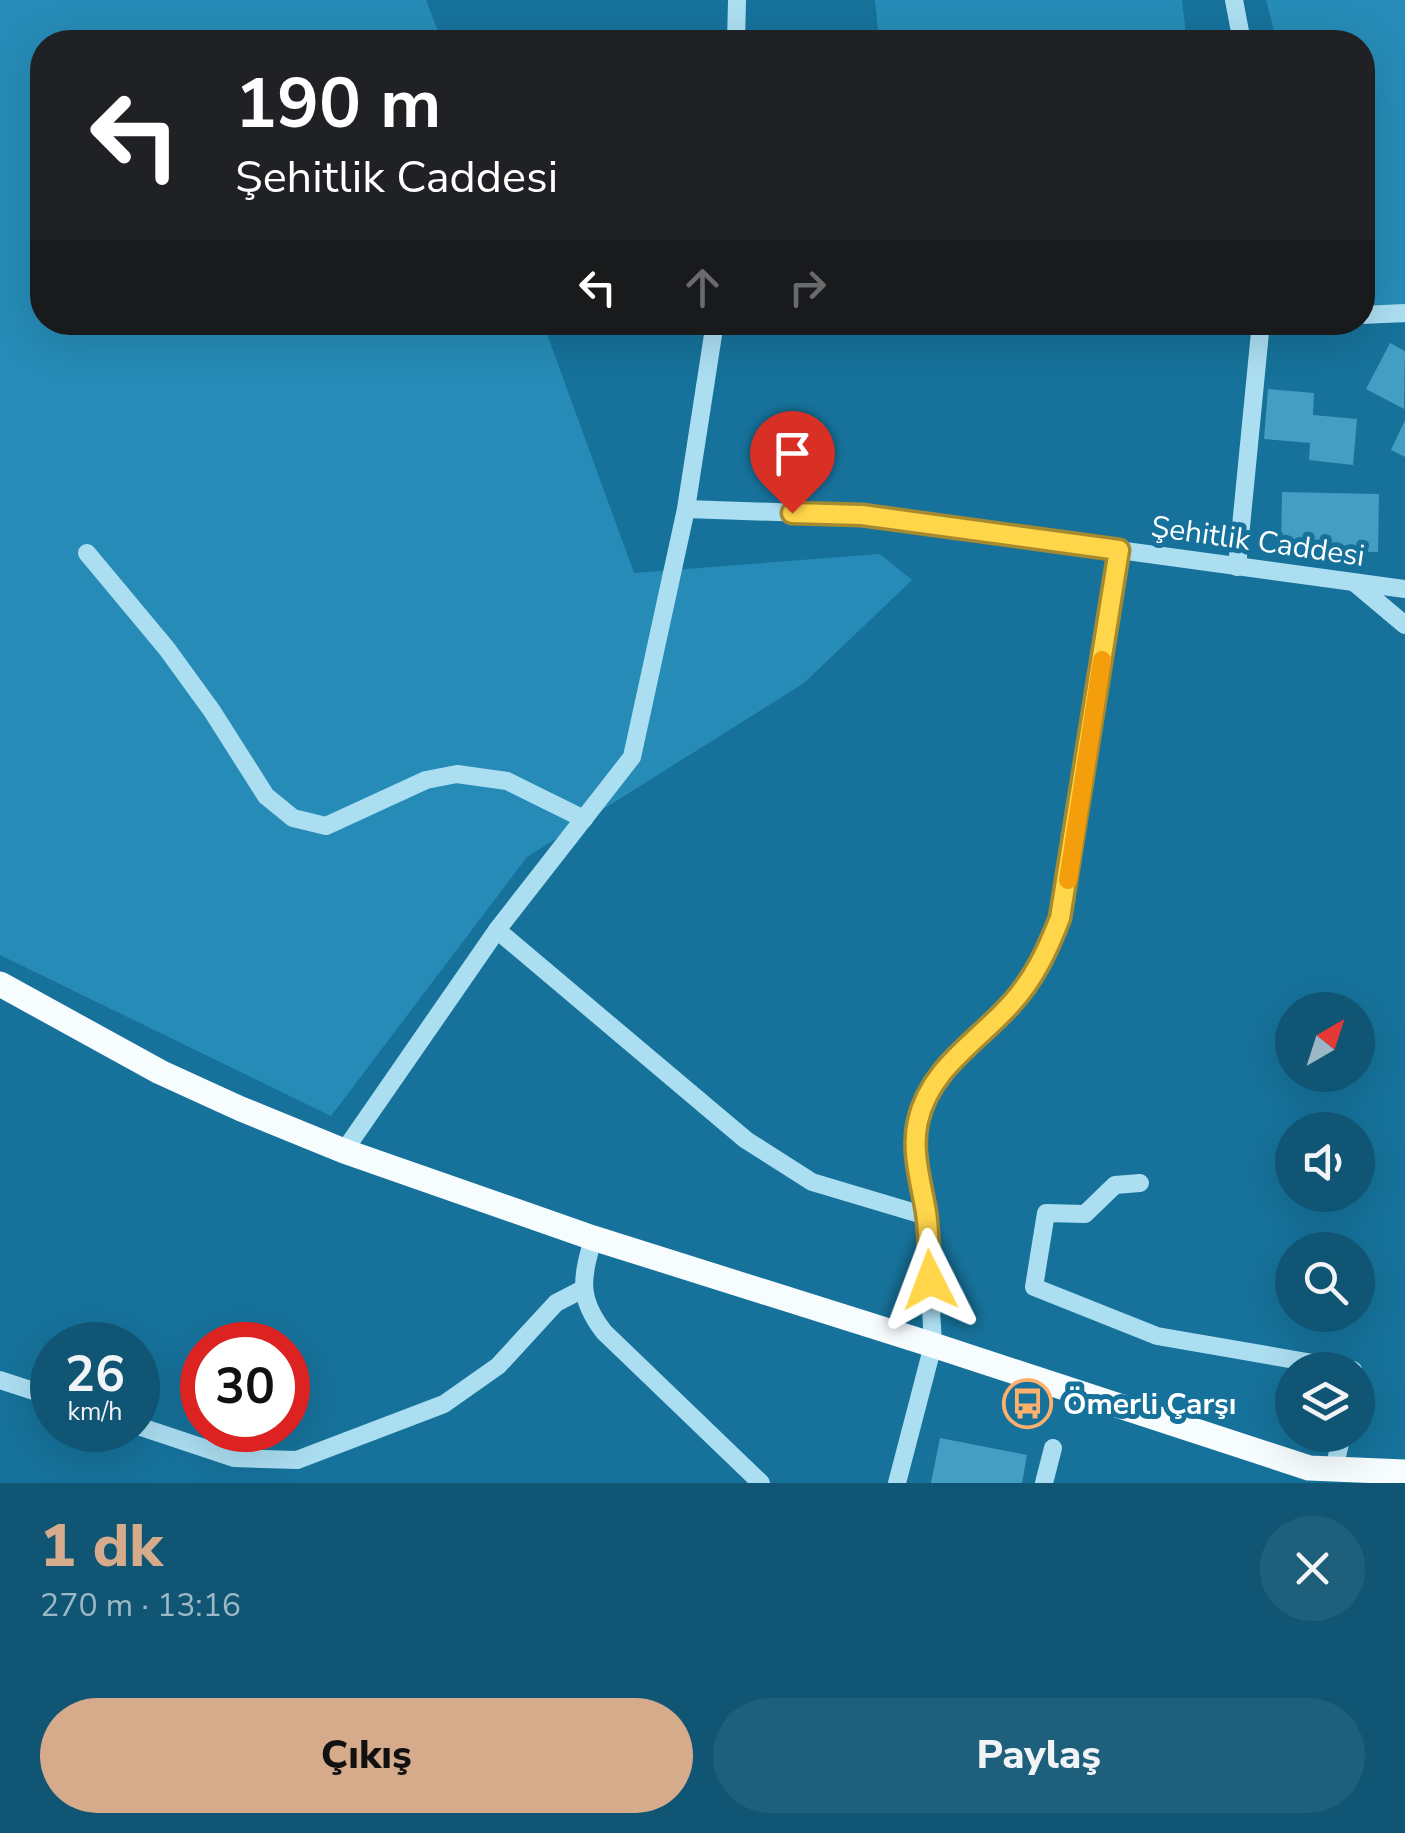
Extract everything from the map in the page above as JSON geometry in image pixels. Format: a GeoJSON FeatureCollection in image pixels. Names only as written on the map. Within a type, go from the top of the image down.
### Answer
{"type":"FeatureCollection","features":[{"type":"Feature","properties":{"kind":"main road"},"geometry":{"type":"LineString","coordinates":[[0,984],[160,1072],[344,1151],[593,1238],[933,1345],[1316,1473],[1405,1472]]}},
{"type":"Feature","properties":{"kind":"street"},"geometry":{"type":"LineString","coordinates":[[736,30],[737,0]]}},
{"type":"Feature","properties":{"kind":"street"},"geometry":{"type":"LineString","coordinates":[[1234,0],[1240,30]]}},
{"type":"Feature","properties":{"kind":"street"},"geometry":{"type":"LineString","coordinates":[[1375,314],[1405,313]]}},
{"type":"Feature","properties":{"kind":"street"},"geometry":{"type":"LineString","coordinates":[[344,1151],[498,930],[632,756],[686,509],[713,335]]}},
{"type":"Feature","properties":{"kind":"street"},"geometry":{"type":"LineString","coordinates":[[1238,566],[1260,335]]}},
{"type":"Feature","properties":{"kind":"street","name":"Şehitlik Caddesi"},"geometry":{"type":"LineString","coordinates":[[686,509],[862,515],[1405,588]]}},
{"type":"Feature","properties":{"kind":"street"},"geometry":{"type":"LineString","coordinates":[[897,1483],[933,1345],[916,1125],[923,1104],[945,1068],[1012,1003],[1034,974],[1060,918],[1119,550]]}},
{"type":"Feature","properties":{"kind":"street"},"geometry":{"type":"LineString","coordinates":[[86,553],[167,649],[266,796],[294,818],[326,826],[426,780],[457,774],[506,782],[584,818]]}},
{"type":"Feature","properties":{"kind":"street"},"geometry":{"type":"LineString","coordinates":[[1354,583],[1405,624]]}},
{"type":"Feature","properties":{"kind":"street"},"geometry":{"type":"LineString","coordinates":[[498,930],[746,1140],[812,1182],[926,1216]]}},
{"type":"Feature","properties":{"kind":"street"},"geometry":{"type":"LineString","coordinates":[[1140,1183],[1115,1185],[1085,1214],[1046,1213],[1034,1288],[1156,1336],[1275,1357]]}},
{"type":"Feature","properties":{"kind":"street"},"geometry":{"type":"LineString","coordinates":[[593,1238],[583,1276],[583,1289],[593,1317],[761,1483]]}},
{"type":"Feature","properties":{"kind":"street"},"geometry":{"type":"LineString","coordinates":[[160,1433],[234,1458],[297,1460],[444,1404],[498,1366],[556,1303],[583,1289]]}},
{"type":"Feature","properties":{"kind":"street"},"geometry":{"type":"LineString","coordinates":[[0,1380],[30,1390]]}},
{"type":"Feature","properties":{"kind":"street"},"geometry":{"type":"LineString","coordinates":[[1044,1483],[1053,1448]]}},
{"type":"Feature","properties":{"kind":"street"},"geometry":{"type":"LineString","coordinates":[[1316,1473],[1330,1452]]}},
{"type":"Feature","properties":{"kind":"shaded area"},"geometry":{"type":"Polygon","coordinates":[[[0,0],[426,0],[437,30],[30,30],[30,335],[547,335],[634,573],[880,554],[912,580],[804,683],[527,857],[331,1116],[0,955],[0,0]]]}},
{"type":"Feature","properties":{"kind":"shaded area"},"geometry":{"type":"Polygon","coordinates":[[[875,0],[1182,0],[1186,30],[878,30],[875,0]]]}},
{"type":"Feature","properties":{"kind":"shaded area"},"geometry":{"type":"Polygon","coordinates":[[[1266,0],[1405,0],[1405,323],[1375,322],[1375,30],[1274,30],[1266,0]]]}},
{"type":"Feature","properties":{"kind":"building"},"geometry":{"type":"Polygon","coordinates":[[[1390,343],[1405,351],[1404,409],[1366,389],[1390,343]]]}},
{"type":"Feature","properties":{"kind":"building"},"geometry":{"type":"Polygon","coordinates":[[[1268,389],[1314,393],[1313,415],[1357,419],[1353,465],[1309,460],[1310,443],[1264,439],[1268,389]]]}},
{"type":"Feature","properties":{"kind":"building"},"geometry":{"type":"Polygon","coordinates":[[[1405,420],[1405,457],[1391,450],[1405,420]]]}},
{"type":"Feature","properties":{"kind":"building"},"geometry":{"type":"Polygon","coordinates":[[[1282,492],[1379,494],[1378,552],[1281,550],[1282,492]]]}},
{"type":"Feature","properties":{"kind":"building"},"geometry":{"type":"Polygon","coordinates":[[[940,1438],[1027,1455],[1022,1483],[931,1483],[940,1438]]]}},
{"type":"Feature","properties":{"kind":"slow traffic"},"geometry":{"type":"LineString","coordinates":[[1068,880],[1102,660]]}},
{"type":"Feature","properties":{"kind":"place","name":"Ömerli Çarşı"},"geometry":{"type":"Point","coordinates":[1028,1404]}},
{"type":"Feature","properties":{"kind":"route"},"geometry":{"type":"LineString","coordinates":[[792,513],[862,515],[1119,550],[1060,918],[1034,974],[1012,1003],[930,1087],[916,1125],[915,1149],[926,1216],[930,1280]]}}]}
